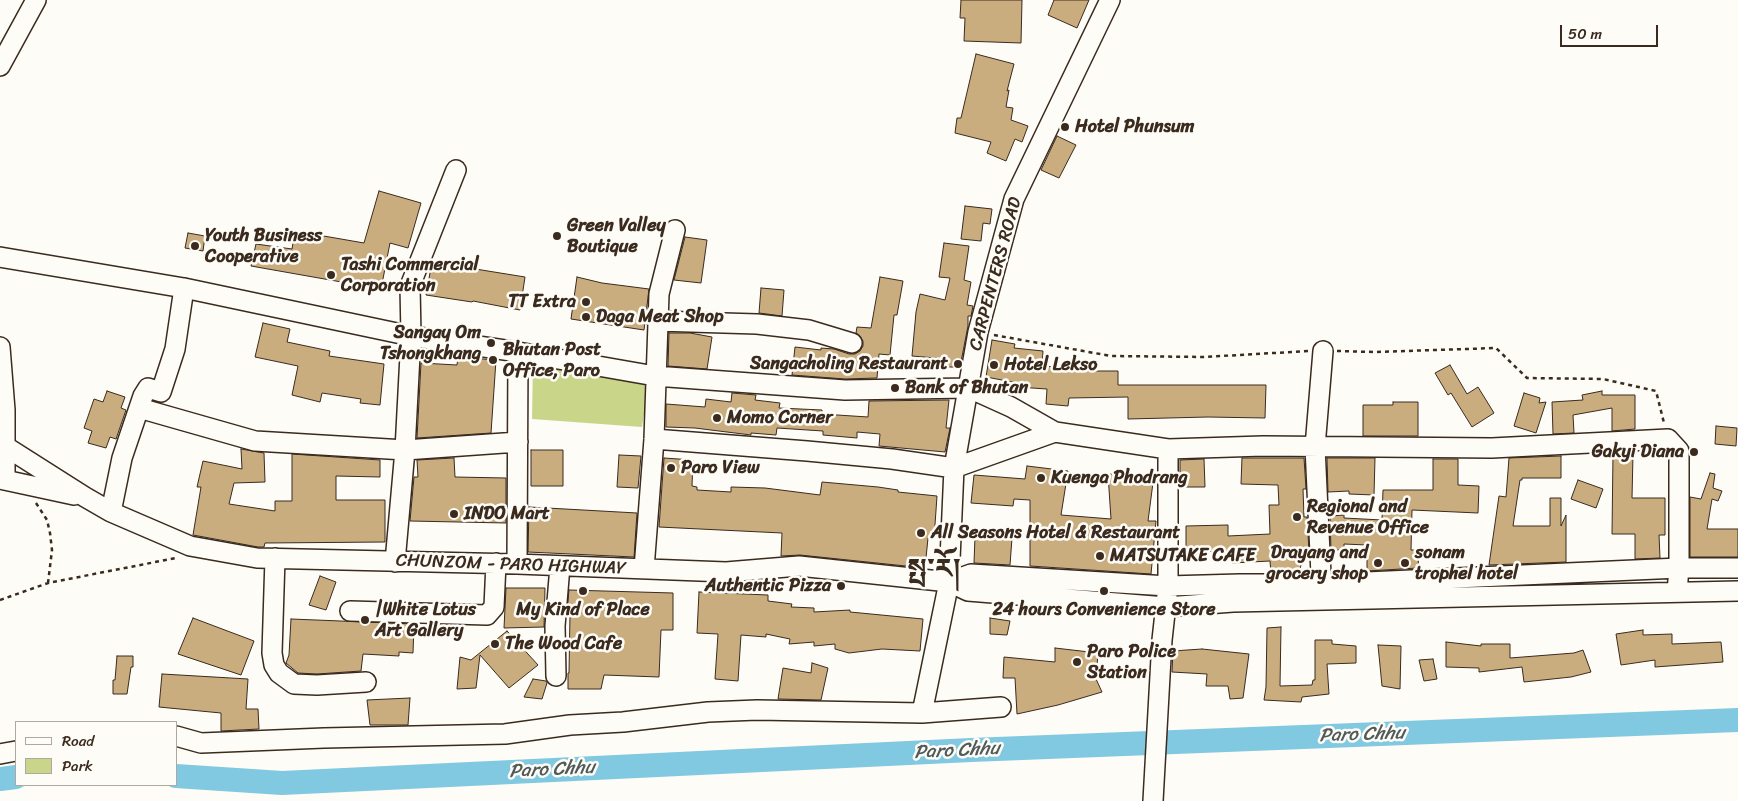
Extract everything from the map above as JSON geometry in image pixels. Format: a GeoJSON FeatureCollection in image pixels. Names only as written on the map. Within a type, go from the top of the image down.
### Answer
{"type":"FeatureCollection","features":[{"type":"Feature","properties":{"kind":"street"},"geometry":{"type":"LineString","coordinates":[[0,66],[36,0]]}},
{"type":"Feature","properties":{"kind":"street","name":"CARPENTERS ROAD"},"geometry":{"type":"LineString","coordinates":[[922,713],[948,582],[954,468],[978,332],[1014,199],[1110,0]]}},
{"type":"Feature","properties":{"kind":"street"},"geometry":{"type":"LineString","coordinates":[[395,562],[405,450],[411,336],[410,286],[456,170]]}},
{"type":"Feature","properties":{"kind":"street"},"geometry":{"type":"LineString","coordinates":[[644,570],[654,439],[659,294],[675,230]]}},
{"type":"Feature","properties":{"kind":"street"},"geometry":{"type":"LineString","coordinates":[[0,258],[184,288],[411,336],[518,352],[655,376],[845,390],[969,388],[1011,407],[1054,432],[1168,449],[1263,446],[1492,448],[1668,439],[1679,451],[1679,568],[1677,592]]}},
{"type":"Feature","properties":{"kind":"street"},"geometry":{"type":"LineString","coordinates":[[111,512],[122,458],[139,408],[148,388],[161,392],[175,349],[184,288]]}},
{"type":"Feature","properties":{"kind":"street"},"geometry":{"type":"LineString","coordinates":[[657,321],[757,324],[809,330],[852,343]]}},
{"type":"Feature","properties":{"kind":"street"},"geometry":{"type":"LineString","coordinates":[[0,347],[5,410],[2,480]]}},
{"type":"Feature","properties":{"kind":"street"},"geometry":{"type":"LineString","coordinates":[[1322,592],[1315,447],[1323,351]]}},
{"type":"Feature","properties":{"kind":"street"},"geometry":{"type":"LineString","coordinates":[[517,564],[518,352]]}},
{"type":"Feature","properties":{"kind":"street"},"geometry":{"type":"LineString","coordinates":[[139,408],[254,441],[405,450],[518,442]]}},
{"type":"Feature","properties":{"kind":"street"},"geometry":{"type":"LineString","coordinates":[[654,439],[816,452],[954,468],[1054,432]]}},
{"type":"Feature","properties":{"kind":"street","name":"CHUNZOM - PARO HIGHWAY"},"geometry":{"type":"LineString","coordinates":[[3,444],[111,512],[190,546],[257,558],[517,564],[726,572],[799,566],[948,582],[968,591],[1166,607],[1322,592]]}},
{"type":"Feature","properties":{"kind":"street"},"geometry":{"type":"LineString","coordinates":[[1153,801],[1162,640],[1168,586],[1168,449]]}},
{"type":"Feature","properties":{"kind":"street","name":"CHUNZOM - PARO HIGHWAY"},"geometry":{"type":"LineString","coordinates":[[2,480],[85,497]]}},
{"type":"Feature","properties":{"kind":"street"},"geometry":{"type":"LineString","coordinates":[[275,558],[272,653],[274,665],[279,674],[294,684],[317,685],[366,682]]}},
{"type":"Feature","properties":{"kind":"street"},"geometry":{"type":"LineString","coordinates":[[350,611],[487,615],[494,607],[496,564]]}},
{"type":"Feature","properties":{"kind":"street"},"geometry":{"type":"LineString","coordinates":[[556,676],[555,626],[560,566]]}},
{"type":"Feature","properties":{"kind":"street"},"geometry":{"type":"LineString","coordinates":[[1322,592],[1679,568],[1738,568]]}},
{"type":"Feature","properties":{"kind":"street","name":"CHUNZOM - PARO HIGHWAY"},"geometry":{"type":"LineString","coordinates":[[948,582],[970,574],[1168,586],[1240,584],[1322,592]]}},
{"type":"Feature","properties":{"kind":"street"},"geometry":{"type":"LineString","coordinates":[[1322,592],[1677,592],[1738,590]]}},
{"type":"Feature","properties":{"kind":"street"},"geometry":{"type":"LineString","coordinates":[[178,737],[201,743],[504,734],[570,725],[623,722],[708,712],[757,710],[922,713],[1001,706]]}},
{"type":"Feature","properties":{"kind":"street"},"geometry":{"type":"LineString","coordinates":[[0,754],[15,751]]}},
{"type":"Feature","properties":{"kind":"path"},"geometry":{"type":"LineString","coordinates":[[978,332],[1111,356],[1204,357],[1323,351],[1375,352],[1496,348],[1527,378],[1604,379],[1656,391],[1668,439]]}},
{"type":"Feature","properties":{"kind":"path"},"geometry":{"type":"LineString","coordinates":[[32,500],[47,520],[50,532],[52,550],[48,583]]}},
{"type":"Feature","properties":{"kind":"path"},"geometry":{"type":"LineString","coordinates":[[0,600],[48,583],[182,557],[190,546]]}},
{"type":"Feature","properties":{"kind":"green space"},"geometry":{"type":"Polygon","coordinates":[[[533,362],[649,381],[642,427],[532,419],[533,362]]]}},
{"type":"Feature","properties":{"kind":"building"},"geometry":{"type":"Polygon","coordinates":[[[961,0],[1022,0],[1021,43],[964,41],[965,18],[960,18],[961,0]]]}},
{"type":"Feature","properties":{"kind":"building"},"geometry":{"type":"Polygon","coordinates":[[[1054,0],[1089,0],[1077,28],[1048,15],[1054,0]]]}},
{"type":"Feature","properties":{"kind":"building"},"geometry":{"type":"Polygon","coordinates":[[[976,54],[1014,64],[1007,91],[1009,90],[1006,107],[1013,108],[1011,120],[1028,126],[1022,142],[1015,139],[1006,161],[987,153],[991,142],[955,133],[957,118],[961,118],[976,54]]]}},
{"type":"Feature","properties":{"kind":"building"},"geometry":{"type":"Polygon","coordinates":[[[1057,136],[1076,145],[1059,178],[1041,170],[1057,136]]]}},
{"type":"Feature","properties":{"kind":"building"},"geometry":{"type":"Polygon","coordinates":[[[379,191],[421,203],[408,248],[390,243],[381,289],[251,266],[256,244],[292,249],[295,231],[364,243],[379,191]]]}},
{"type":"Feature","properties":{"kind":"building"},"geometry":{"type":"Polygon","coordinates":[[[965,206],[992,209],[990,224],[983,223],[981,241],[961,239],[965,206]]]}},
{"type":"Feature","properties":{"kind":"building"},"geometry":{"type":"Polygon","coordinates":[[[188,233],[205,236],[203,251],[185,248],[188,233]]]}},
{"type":"Feature","properties":{"kind":"building"},"geometry":{"type":"Polygon","coordinates":[[[685,237],[707,240],[701,283],[674,280],[685,237]]]}},
{"type":"Feature","properties":{"kind":"building"},"geometry":{"type":"Polygon","coordinates":[[[944,243],[969,246],[964,280],[971,282],[967,305],[973,306],[971,316],[968,316],[968,326],[960,367],[947,367],[947,359],[912,356],[916,312],[920,294],[945,300],[950,278],[939,277],[944,243]]]}},
{"type":"Feature","properties":{"kind":"building"},"geometry":{"type":"Polygon","coordinates":[[[432,262],[525,277],[520,310],[426,295],[432,262]]]}},
{"type":"Feature","properties":{"kind":"building"},"geometry":{"type":"Polygon","coordinates":[[[577,277],[602,283],[649,289],[644,330],[571,319],[577,277]]]}},
{"type":"Feature","properties":{"kind":"building"},"geometry":{"type":"Polygon","coordinates":[[[880,277],[903,281],[897,315],[894,315],[890,355],[879,354],[877,378],[845,379],[792,375],[795,347],[821,350],[821,348],[834,349],[849,354],[855,354],[860,351],[863,341],[856,333],[857,327],[871,328],[880,277]]]}},
{"type":"Feature","properties":{"kind":"building"},"geometry":{"type":"Polygon","coordinates":[[[761,288],[784,290],[782,316],[759,313],[761,288]]]}},
{"type":"Feature","properties":{"kind":"building"},"geometry":{"type":"Polygon","coordinates":[[[263,323],[290,329],[287,342],[330,351],[329,356],[384,364],[380,405],[360,403],[361,399],[322,393],[320,402],[292,395],[298,366],[255,357],[263,323]]]}},
{"type":"Feature","properties":{"kind":"building"},"geometry":{"type":"Polygon","coordinates":[[[669,333],[690,333],[712,337],[707,369],[668,366],[669,333]]]}},
{"type":"Feature","properties":{"kind":"building"},"geometry":{"type":"Polygon","coordinates":[[[992,340],[1015,344],[1014,348],[1043,351],[1042,366],[1072,368],[1071,371],[1118,371],[1118,385],[1266,385],[1265,418],[1128,419],[1128,397],[1069,398],[1068,406],[1046,404],[1047,389],[1017,387],[1018,383],[986,377],[992,340]]]}},
{"type":"Feature","properties":{"kind":"building"},"geometry":{"type":"Polygon","coordinates":[[[458,357],[496,360],[491,433],[417,438],[421,363],[457,365],[458,357]]]}},
{"type":"Feature","properties":{"kind":"building"},"geometry":{"type":"Polygon","coordinates":[[[1450,365],[1467,394],[1478,387],[1494,413],[1472,427],[1451,393],[1448,395],[1435,373],[1450,365]]]}},
{"type":"Feature","properties":{"kind":"building"},"geometry":{"type":"Polygon","coordinates":[[[107,391],[125,397],[121,408],[126,410],[116,439],[110,437],[106,448],[88,443],[92,431],[84,428],[94,399],[103,402],[107,391]]]}},
{"type":"Feature","properties":{"kind":"building"},"geometry":{"type":"Polygon","coordinates":[[[1602,391],[1602,395],[1635,395],[1635,429],[1612,431],[1612,408],[1573,415],[1574,433],[1553,434],[1552,402],[1583,400],[1582,395],[1602,391]]]}},
{"type":"Feature","properties":{"kind":"building"},"geometry":{"type":"Polygon","coordinates":[[[732,393],[756,395],[755,400],[780,403],[779,408],[822,410],[822,414],[868,417],[869,401],[949,400],[946,428],[950,428],[945,452],[879,446],[880,434],[857,432],[857,438],[823,435],[823,431],[777,428],[776,435],[751,433],[751,435],[695,428],[666,427],[666,404],[705,407],[706,399],[731,402],[732,393]]]}},
{"type":"Feature","properties":{"kind":"building"},"geometry":{"type":"Polygon","coordinates":[[[1524,393],[1540,398],[1539,403],[1546,402],[1536,433],[1514,426],[1524,393]]]}},
{"type":"Feature","properties":{"kind":"building"},"geometry":{"type":"Polygon","coordinates":[[[1393,402],[1418,402],[1418,436],[1363,436],[1363,405],[1393,405],[1393,402]]]}},
{"type":"Feature","properties":{"kind":"building"},"geometry":{"type":"Polygon","coordinates":[[[1716,426],[1737,428],[1736,446],[1715,444],[1716,426]]]}},
{"type":"Feature","properties":{"kind":"building"},"geometry":{"type":"Polygon","coordinates":[[[241,449],[264,453],[265,482],[234,483],[229,504],[275,511],[275,501],[292,501],[292,454],[380,460],[380,477],[336,476],[336,500],[385,500],[385,542],[265,543],[264,547],[258,547],[193,535],[201,487],[197,487],[203,461],[242,469],[241,449]]]}},
{"type":"Feature","properties":{"kind":"building"},"geometry":{"type":"Polygon","coordinates":[[[531,450],[563,450],[563,486],[531,486],[531,450]]]}},
{"type":"Feature","properties":{"kind":"building"},"geometry":{"type":"Polygon","coordinates":[[[1613,454],[1633,454],[1632,498],[1665,498],[1665,535],[1659,535],[1660,558],[1635,559],[1635,534],[1612,534],[1613,454]]]}},
{"type":"Feature","properties":{"kind":"building"},"geometry":{"type":"Polygon","coordinates":[[[619,455],[641,456],[638,488],[617,487],[619,455]]]}},
{"type":"Feature","properties":{"kind":"building"},"geometry":{"type":"Polygon","coordinates":[[[1561,456],[1561,478],[1522,478],[1520,480],[1513,526],[1550,526],[1550,498],[1561,498],[1561,526],[1566,515],[1566,562],[1489,565],[1499,496],[1506,497],[1509,458],[1561,456]]]}},
{"type":"Feature","properties":{"kind":"building"},"geometry":{"type":"Polygon","coordinates":[[[454,458],[455,477],[506,478],[506,523],[410,521],[414,477],[418,477],[417,460],[454,458]]]}},
{"type":"Feature","properties":{"kind":"building"},"geometry":{"type":"Polygon","coordinates":[[[664,458],[693,460],[692,486],[697,487],[697,490],[731,492],[731,487],[765,488],[820,495],[822,482],[878,487],[898,490],[898,492],[937,496],[934,539],[928,538],[925,568],[800,555],[781,556],[782,533],[659,527],[664,458]]]}},
{"type":"Feature","properties":{"kind":"building"},"geometry":{"type":"Polygon","coordinates":[[[1242,458],[1304,458],[1306,489],[1303,489],[1304,517],[1307,517],[1309,551],[1305,551],[1305,557],[1303,557],[1299,573],[1271,573],[1270,561],[1232,563],[1232,551],[1186,552],[1186,526],[1228,525],[1228,536],[1270,534],[1269,505],[1279,505],[1278,485],[1241,484],[1242,458]]]}},
{"type":"Feature","properties":{"kind":"building"},"geometry":{"type":"Polygon","coordinates":[[[1327,458],[1375,458],[1374,495],[1349,494],[1349,491],[1328,492],[1327,458]]]}},
{"type":"Feature","properties":{"kind":"building"},"geometry":{"type":"Polygon","coordinates":[[[1204,459],[1205,487],[1180,487],[1180,460],[1204,459]]]}},
{"type":"Feature","properties":{"kind":"building"},"geometry":{"type":"Polygon","coordinates":[[[1433,459],[1458,459],[1458,485],[1479,486],[1478,513],[1412,510],[1411,550],[1419,550],[1418,568],[1367,571],[1367,545],[1344,544],[1344,550],[1331,550],[1330,516],[1344,515],[1344,518],[1382,520],[1383,490],[1433,490],[1433,459]]]}},
{"type":"Feature","properties":{"kind":"building"},"geometry":{"type":"Polygon","coordinates":[[[1027,466],[1068,471],[1061,515],[1111,519],[1108,474],[1154,475],[1148,521],[1156,521],[1151,574],[1030,566],[1030,500],[1014,499],[1013,506],[971,503],[974,475],[1025,479],[1027,466]]]}},
{"type":"Feature","properties":{"kind":"building"},"geometry":{"type":"Polygon","coordinates":[[[1710,473],[1715,474],[1713,488],[1722,491],[1718,501],[1712,499],[1707,529],[1738,529],[1738,557],[1690,557],[1690,497],[1701,499],[1710,473]]]}},
{"type":"Feature","properties":{"kind":"building"},"geometry":{"type":"Polygon","coordinates":[[[1578,480],[1603,489],[1596,508],[1571,499],[1578,480]]]}},
{"type":"Feature","properties":{"kind":"building"},"geometry":{"type":"Polygon","coordinates":[[[529,507],[637,513],[634,557],[528,552],[529,507]]]}},
{"type":"Feature","properties":{"kind":"building"},"geometry":{"type":"Polygon","coordinates":[[[975,537],[1012,538],[1010,565],[974,563],[975,537]]]}},
{"type":"Feature","properties":{"kind":"building"},"geometry":{"type":"Polygon","coordinates":[[[320,576],[336,582],[326,610],[309,605],[320,576]]]}},
{"type":"Feature","properties":{"kind":"building"},"geometry":{"type":"Polygon","coordinates":[[[506,588],[545,588],[544,627],[504,628],[506,588]]]}},
{"type":"Feature","properties":{"kind":"building"},"geometry":{"type":"Polygon","coordinates":[[[569,590],[673,593],[673,630],[661,630],[659,677],[604,675],[601,689],[568,689],[570,613],[567,612],[569,590]]]}},
{"type":"Feature","properties":{"kind":"building"},"geometry":{"type":"Polygon","coordinates":[[[699,592],[768,595],[768,601],[792,604],[791,607],[814,608],[814,612],[850,610],[850,612],[923,619],[920,651],[882,649],[849,653],[835,649],[835,644],[814,646],[814,642],[789,644],[790,639],[766,634],[766,637],[741,635],[738,681],[715,679],[718,634],[697,633],[699,592]]]}},
{"type":"Feature","properties":{"kind":"building"},"geometry":{"type":"Polygon","coordinates":[[[193,618],[254,641],[241,675],[178,654],[193,618]]]}},
{"type":"Feature","properties":{"kind":"building"},"geometry":{"type":"Polygon","coordinates":[[[990,618],[1010,621],[1007,635],[990,634],[990,618]]]}},
{"type":"Feature","properties":{"kind":"building"},"geometry":{"type":"Polygon","coordinates":[[[291,619],[414,624],[413,653],[399,652],[399,656],[363,654],[361,671],[317,674],[298,673],[286,663],[289,655],[291,619]]]}},
{"type":"Feature","properties":{"kind":"building"},"geometry":{"type":"Polygon","coordinates":[[[1281,627],[1280,686],[1312,685],[1313,680],[1315,680],[1315,640],[1332,640],[1332,644],[1356,646],[1356,663],[1327,664],[1329,694],[1302,697],[1301,702],[1264,700],[1267,628],[1281,627]]]}},
{"type":"Feature","properties":{"kind":"building"},"geometry":{"type":"Polygon","coordinates":[[[1643,630],[1643,635],[1672,634],[1672,644],[1721,642],[1723,662],[1655,667],[1655,660],[1621,665],[1616,634],[1643,630]]]}},
{"type":"Feature","properties":{"kind":"building"},"geometry":{"type":"Polygon","coordinates":[[[507,631],[538,665],[509,688],[480,655],[476,688],[457,689],[460,657],[471,660],[507,631]]]}},
{"type":"Feature","properties":{"kind":"building"},"geometry":{"type":"Polygon","coordinates":[[[1446,642],[1481,646],[1481,644],[1510,644],[1510,658],[1574,653],[1583,650],[1591,672],[1571,677],[1524,682],[1522,667],[1479,672],[1479,668],[1446,667],[1446,642]]]}},
{"type":"Feature","properties":{"kind":"building"},"geometry":{"type":"Polygon","coordinates":[[[1378,645],[1401,646],[1400,689],[1382,686],[1378,645]]]}},
{"type":"Feature","properties":{"kind":"building"},"geometry":{"type":"Polygon","coordinates":[[[1055,648],[1098,653],[1096,679],[1102,692],[1058,705],[1017,714],[1015,678],[1003,678],[1004,657],[1055,662],[1055,648]]]}},
{"type":"Feature","properties":{"kind":"building"},"geometry":{"type":"Polygon","coordinates":[[[1202,649],[1249,654],[1243,698],[1230,699],[1228,686],[1206,686],[1207,674],[1172,672],[1173,651],[1202,649]]]}},
{"type":"Feature","properties":{"kind":"building"},"geometry":{"type":"Polygon","coordinates":[[[117,656],[133,656],[133,667],[131,667],[127,694],[113,694],[117,656]]]}},
{"type":"Feature","properties":{"kind":"building"},"geometry":{"type":"Polygon","coordinates":[[[1433,659],[1437,679],[1424,681],[1419,660],[1433,659]]]}},
{"type":"Feature","properties":{"kind":"building"},"geometry":{"type":"Polygon","coordinates":[[[812,663],[828,668],[821,700],[778,699],[783,668],[811,673],[812,663]]]}},
{"type":"Feature","properties":{"kind":"building"},"geometry":{"type":"Polygon","coordinates":[[[162,674],[248,679],[246,709],[258,709],[259,729],[221,731],[221,713],[159,707],[162,674]]]}},
{"type":"Feature","properties":{"kind":"building"},"geometry":{"type":"Polygon","coordinates":[[[533,679],[546,681],[547,683],[542,699],[524,697],[533,679]]]}},
{"type":"Feature","properties":{"kind":"building"},"geometry":{"type":"Polygon","coordinates":[[[410,698],[408,725],[370,725],[367,700],[410,698]]]}},
{"type":"Feature","properties":{"kind":"waterway","name":"Paro Chhu"},"geometry":{"type":"LineString","coordinates":[[178,776],[282,783],[971,750],[1738,720]]}},
{"type":"Feature","properties":{"kind":"waterway","name":"Paro Chhu"},"geometry":{"type":"LineString","coordinates":[[0,779],[15,777]]}},
{"type":"Feature","properties":{"kind":"place","name":"Hotel Phunsum"},"geometry":{"type":"Point","coordinates":[1065,127]}},
{"type":"Feature","properties":{"kind":"place","name":"Green Valley Boutique"},"geometry":{"type":"Point","coordinates":[557,236]}},
{"type":"Feature","properties":{"kind":"place","name":"Youth Business Cooperative"},"geometry":{"type":"Point","coordinates":[195,246]}},
{"type":"Feature","properties":{"kind":"place","name":"Tashi Commercial Corporation"},"geometry":{"type":"Point","coordinates":[331,275]}},
{"type":"Feature","properties":{"kind":"place","name":"TT Extra"},"geometry":{"type":"Point","coordinates":[586,302]}},
{"type":"Feature","properties":{"kind":"place","name":"Daga Meat Shop"},"geometry":{"type":"Point","coordinates":[586,317]}},
{"type":"Feature","properties":{"kind":"place","name":"Sangay Om Tshongkhang"},"geometry":{"type":"Point","coordinates":[491,343]}},
{"type":"Feature","properties":{"kind":"place","name":"Bhutan Post Office, Paro"},"geometry":{"type":"Point","coordinates":[493,360]}},
{"type":"Feature","properties":{"kind":"place","name":"Sangacholing Restaurant"},"geometry":{"type":"Point","coordinates":[958,364]}},
{"type":"Feature","properties":{"kind":"place","name":"Hotel Lekso"},"geometry":{"type":"Point","coordinates":[994,365]}},
{"type":"Feature","properties":{"kind":"place","name":"Bank of Bhutan"},"geometry":{"type":"Point","coordinates":[895,388]}},
{"type":"Feature","properties":{"kind":"place","name":"Momo Corner"},"geometry":{"type":"Point","coordinates":[717,418]}},
{"type":"Feature","properties":{"kind":"place","name":"Gakyi Diana"},"geometry":{"type":"Point","coordinates":[1694,452]}},
{"type":"Feature","properties":{"kind":"place","name":"Paro View"},"geometry":{"type":"Point","coordinates":[671,468]}},
{"type":"Feature","properties":{"kind":"place","name":"Kuenga Phodrang"},"geometry":{"type":"Point","coordinates":[1041,478]}},
{"type":"Feature","properties":{"kind":"place","name":"INDO Mart"},"geometry":{"type":"Point","coordinates":[454,514]}},
{"type":"Feature","properties":{"kind":"place","name":"Regional and Revenue Office"},"geometry":{"type":"Point","coordinates":[1297,517]}},
{"type":"Feature","properties":{"kind":"place","name":"All Seasons Hotel & Restaurant"},"geometry":{"type":"Point","coordinates":[921,533]}},
{"type":"Feature","properties":{"kind":"place","name":"MATSUTAKE CAFE"},"geometry":{"type":"Point","coordinates":[1100,556]}},
{"type":"Feature","properties":{"kind":"place","name":"Drayang and grocery shop"},"geometry":{"type":"Point","coordinates":[1378,563]}},
{"type":"Feature","properties":{"kind":"place","name":"sonam trophel hotel"},"geometry":{"type":"Point","coordinates":[1405,563]}},
{"type":"Feature","properties":{"kind":"place","name":"Authentic Pizza"},"geometry":{"type":"Point","coordinates":[841,586]}},
{"type":"Feature","properties":{"kind":"place","name":"My Kind of Place"},"geometry":{"type":"Point","coordinates":[583,591]}},
{"type":"Feature","properties":{"kind":"place","name":"24 hours Convenience Store"},"geometry":{"type":"Point","coordinates":[1104,591]}},
{"type":"Feature","properties":{"kind":"place","name":"|White Lotus Art Gallery"},"geometry":{"type":"Point","coordinates":[365,620]}},
{"type":"Feature","properties":{"kind":"place","name":"The Wood Cafe"},"geometry":{"type":"Point","coordinates":[495,644]}},
{"type":"Feature","properties":{"kind":"place","name":"Paro Police Station"},"geometry":{"type":"Point","coordinates":[1077,662]}},
{"type":"Feature","properties":{"kind":"district","name":"སྤ་རོ།"},"geometry":{"type":"Point","coordinates":[934,571]}}]}
